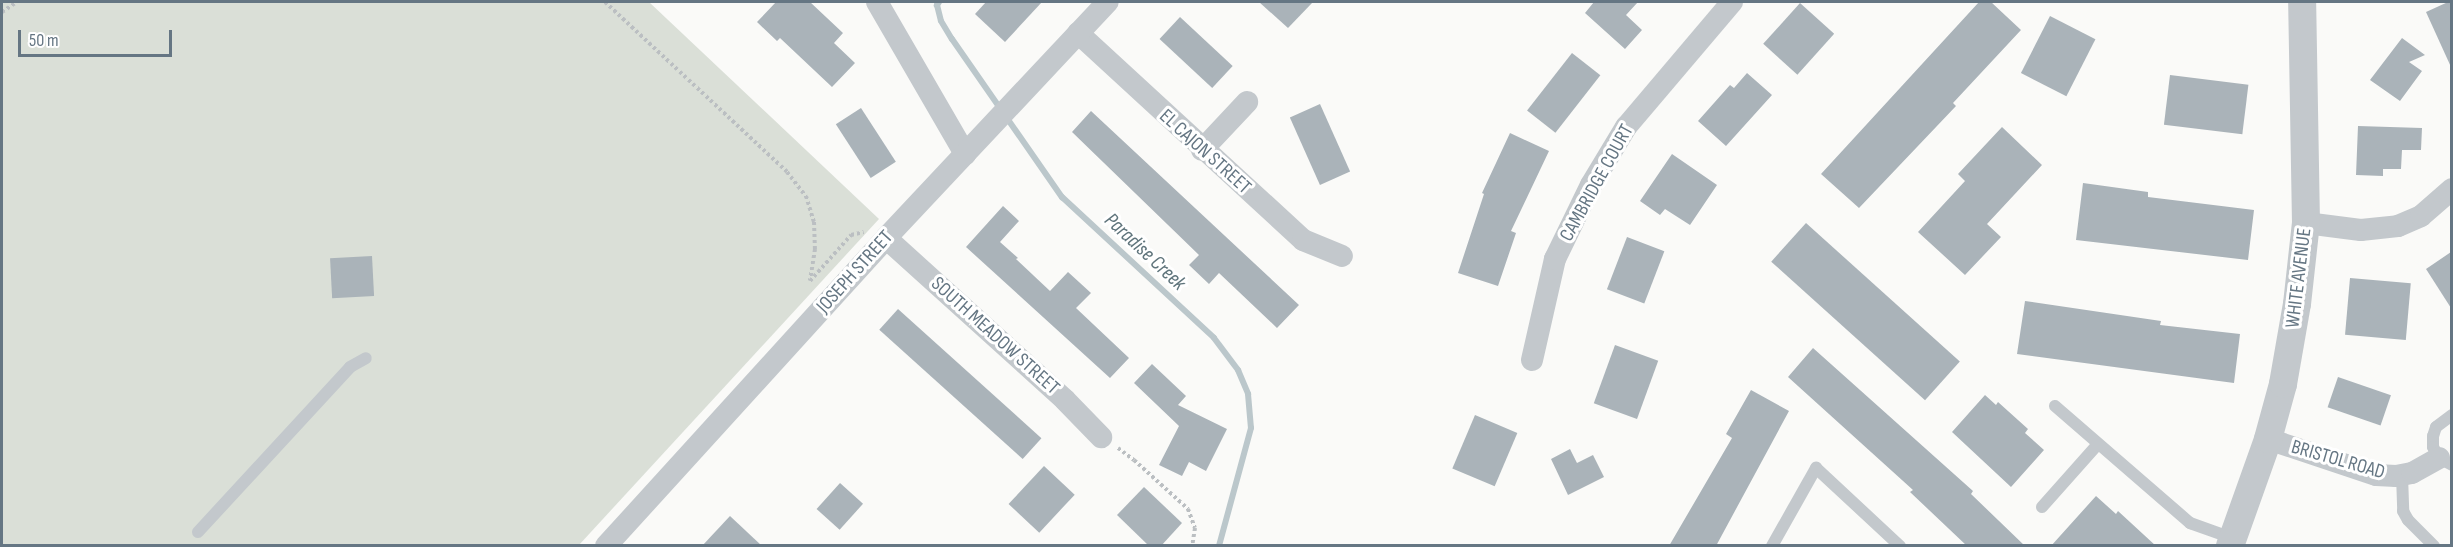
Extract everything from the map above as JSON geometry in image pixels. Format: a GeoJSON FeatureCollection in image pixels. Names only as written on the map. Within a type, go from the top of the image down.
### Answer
{"type":"FeatureCollection","features":[{"type":"Feature","properties":{"kind":"street"},"geometry":{"type":"LineString","coordinates":[[877,2],[965,154]]}},
{"type":"Feature","properties":{"kind":"street","name":"JOSEPH STREET"},"geometry":{"type":"LineString","coordinates":[[606,546],[886,238],[1108,2]]}},
{"type":"Feature","properties":{"kind":"street","name":"CAMBRIDGE COURT"},"geometry":{"type":"LineString","coordinates":[[1532,360],[1555,259],[1591,186],[1626,127],[1732,2]]}},
{"type":"Feature","properties":{"kind":"street","name":"WHITE AVENUE"},"geometry":{"type":"LineString","coordinates":[[2231,542],[2268,439],[2283,384],[2295,315],[2306,223],[2302,2]]}},
{"type":"Feature","properties":{"kind":"street","name":"EL CAJON STREET"},"geometry":{"type":"LineString","coordinates":[[1078,33],[1202,150],[1303,240],[1342,256]]}},
{"type":"Feature","properties":{"kind":"street"},"geometry":{"type":"LineString","coordinates":[[1202,150],[1247,102]]}},
{"type":"Feature","properties":{"kind":"street"},"geometry":{"type":"LineString","coordinates":[[2306,223],[2361,230],[2398,226],[2421,216],[2451,189]]}},
{"type":"Feature","properties":{"kind":"street","name":"SOUTH MEADOW STREET"},"geometry":{"type":"LineString","coordinates":[[886,238],[1065,400],[1101,437]]}},
{"type":"Feature","properties":{"kind":"street","name":"BRISTOL ROAD"},"geometry":{"type":"LineString","coordinates":[[2268,439],[2376,475],[2412,473],[2445,461]]}},
{"type":"Feature","properties":{"kind":"lane"},"geometry":{"type":"LineString","coordinates":[[198,532],[350,368],[366,358]]}},
{"type":"Feature","properties":{"kind":"lane"},"geometry":{"type":"LineString","coordinates":[[2055,406],[2097,445],[2190,523],[2231,542]]}},
{"type":"Feature","properties":{"kind":"lane","name":"BRISTOL ROAD"},"geometry":{"type":"LineString","coordinates":[[2445,461],[2433,447],[2433,436],[2436,427],[2451,415]]}},
{"type":"Feature","properties":{"kind":"lane"},"geometry":{"type":"LineString","coordinates":[[2042,507],[2097,445]]}},
{"type":"Feature","properties":{"kind":"lane"},"geometry":{"type":"LineString","coordinates":[[1772,546],[1816,468],[1900,546]]}},
{"type":"Feature","properties":{"kind":"lane"},"geometry":{"type":"LineString","coordinates":[[2402,475],[2403,511],[2408,520],[2434,546]]}},
{"type":"Feature","properties":{"kind":"path"},"geometry":{"type":"LineString","coordinates":[[2,12],[17,2]]}},
{"type":"Feature","properties":{"kind":"path"},"geometry":{"type":"LineString","coordinates":[[605,2],[787,172],[806,196],[814,222],[815,249],[810,281],[851,235],[861,231],[886,238]]}},
{"type":"Feature","properties":{"kind":"path"},"geometry":{"type":"LineString","coordinates":[[1101,437],[1134,460],[1188,509],[1195,528],[1192,546]]}},
{"type":"Feature","properties":{"kind":"shaded area"},"geometry":{"type":"Polygon","coordinates":[[[2,2],[649,2],[879,219],[579,545],[2,545],[2,2]]]}},
{"type":"Feature","properties":{"kind":"building"},"geometry":{"type":"Polygon","coordinates":[[[776,2],[810,2],[843,33],[834,43],[855,63],[832,87],[780,38],[777,41],[757,22],[776,2]]]}},
{"type":"Feature","properties":{"kind":"building"},"geometry":{"type":"Polygon","coordinates":[[[986,2],[1042,2],[1005,42],[975,14],[986,2]]]}},
{"type":"Feature","properties":{"kind":"building"},"geometry":{"type":"Polygon","coordinates":[[[1259,2],[1313,2],[1288,28],[1259,2]]]}},
{"type":"Feature","properties":{"kind":"building"},"geometry":{"type":"Polygon","coordinates":[[[1594,2],[1638,2],[1626,15],[1642,30],[1625,49],[1585,13],[1594,2]]]}},
{"type":"Feature","properties":{"kind":"building"},"geometry":{"type":"Polygon","coordinates":[[[1979,2],[1991,2],[2021,30],[1953,103],[1956,106],[1859,208],[1821,174],[1979,2]]]}},
{"type":"Feature","properties":{"kind":"building"},"geometry":{"type":"Polygon","coordinates":[[[2451,2],[2451,67],[2426,12],[2451,2]]]}},
{"type":"Feature","properties":{"kind":"building"},"geometry":{"type":"Polygon","coordinates":[[[1800,3],[1834,34],[1797,75],[1763,44],[1800,3]]]}},
{"type":"Feature","properties":{"kind":"building"},"geometry":{"type":"Polygon","coordinates":[[[2050,16],[2095,39],[2066,96],[2021,73],[2050,16]]]}},
{"type":"Feature","properties":{"kind":"building"},"geometry":{"type":"Polygon","coordinates":[[[1180,17],[1233,66],[1212,88],[1160,39],[1180,17]]]}},
{"type":"Feature","properties":{"kind":"building"},"geometry":{"type":"Polygon","coordinates":[[[2402,38],[2425,55],[2409,62],[2422,71],[2400,101],[2370,80],[2402,38]]]}},
{"type":"Feature","properties":{"kind":"building"},"geometry":{"type":"Polygon","coordinates":[[[1572,53],[1600,75],[1555,133],[1527,111],[1572,53]]]}},
{"type":"Feature","properties":{"kind":"building"},"geometry":{"type":"Polygon","coordinates":[[[1747,73],[1772,95],[1726,146],[1698,121],[1730,85],[1734,88],[1747,73]]]}},
{"type":"Feature","properties":{"kind":"building"},"geometry":{"type":"Polygon","coordinates":[[[2170,75],[2248,85],[2242,134],[2164,125],[2170,75]]]}},
{"type":"Feature","properties":{"kind":"building"},"geometry":{"type":"Polygon","coordinates":[[[1320,104],[1350,172],[1320,185],[1290,117],[1320,104]]]}},
{"type":"Feature","properties":{"kind":"building"},"geometry":{"type":"Polygon","coordinates":[[[861,108],[896,162],[871,178],[836,124],[861,108]]]}},
{"type":"Feature","properties":{"kind":"building"},"geometry":{"type":"Polygon","coordinates":[[[1091,111],[1299,305],[1277,328],[1219,273],[1209,284],[1189,265],[1199,255],[1072,132],[1091,111]]]}},
{"type":"Feature","properties":{"kind":"building"},"geometry":{"type":"Polygon","coordinates":[[[2358,126],[2422,128],[2421,150],[2402,150],[2401,169],[2383,169],[2383,176],[2356,175],[2358,126]]]}},
{"type":"Feature","properties":{"kind":"building"},"geometry":{"type":"Polygon","coordinates":[[[2002,127],[2042,165],[1987,224],[2001,237],[1965,275],[1918,232],[1965,181],[1958,174],[2002,127]]]}},
{"type":"Feature","properties":{"kind":"building"},"geometry":{"type":"Polygon","coordinates":[[[1510,133],[1549,151],[1511,231],[1516,233],[1498,286],[1458,273],[1484,194],[1482,193],[1510,133]]]}},
{"type":"Feature","properties":{"kind":"building"},"geometry":{"type":"Polygon","coordinates":[[[1672,154],[1717,185],[1690,225],[1665,209],[1660,215],[1640,201],[1672,154]]]}},
{"type":"Feature","properties":{"kind":"building"},"geometry":{"type":"Polygon","coordinates":[[[2083,183],[2148,192],[2148,197],[2254,210],[2248,260],[2076,240],[2083,183]]]}},
{"type":"Feature","properties":{"kind":"building"},"geometry":{"type":"Polygon","coordinates":[[[1003,206],[1019,221],[1000,242],[1018,258],[1016,259],[1050,291],[1068,272],[1091,293],[1076,308],[1129,358],[1110,378],[966,247],[1003,206]]]}},
{"type":"Feature","properties":{"kind":"building"},"geometry":{"type":"Polygon","coordinates":[[[1806,223],[1960,362],[1925,400],[1771,262],[1806,223]]]}},
{"type":"Feature","properties":{"kind":"building"},"geometry":{"type":"Polygon","coordinates":[[[1627,237],[1664,251],[1644,304],[1607,289],[1627,237]]]}},
{"type":"Feature","properties":{"kind":"building"},"geometry":{"type":"Polygon","coordinates":[[[2451,252],[2451,308],[2426,269],[2451,252]]]}},
{"type":"Feature","properties":{"kind":"building"},"geometry":{"type":"Polygon","coordinates":[[[372,256],[374,296],[332,298],[330,258],[372,256]]]}},
{"type":"Feature","properties":{"kind":"building"},"geometry":{"type":"Polygon","coordinates":[[[2350,278],[2411,283],[2406,340],[2345,335],[2350,278]]]}},
{"type":"Feature","properties":{"kind":"building"},"geometry":{"type":"Polygon","coordinates":[[[2025,301],[2161,321],[2160,325],[2240,334],[2234,383],[2017,354],[2025,301]]]}},
{"type":"Feature","properties":{"kind":"building"},"geometry":{"type":"Polygon","coordinates":[[[898,309],[1041,438],[1023,459],[879,330],[898,309]]]}},
{"type":"Feature","properties":{"kind":"building"},"geometry":{"type":"Polygon","coordinates":[[[1615,345],[1658,361],[1637,419],[1594,403],[1615,345]]]}},
{"type":"Feature","properties":{"kind":"building"},"geometry":{"type":"Polygon","coordinates":[[[1813,348],[1973,491],[1971,494],[2025,546],[1967,546],[1910,492],[1913,490],[1788,377],[1813,348]]]}},
{"type":"Feature","properties":{"kind":"building"},"geometry":{"type":"Polygon","coordinates":[[[1152,364],[1186,396],[1178,405],[1227,429],[1206,471],[1189,462],[1182,476],[1159,465],[1179,426],[1134,383],[1152,364]]]}},
{"type":"Feature","properties":{"kind":"building"},"geometry":{"type":"Polygon","coordinates":[[[2338,377],[2391,395],[2381,425],[2328,407],[2338,377]]]}},
{"type":"Feature","properties":{"kind":"building"},"geometry":{"type":"Polygon","coordinates":[[[1751,390],[1789,411],[1716,546],[1669,546],[1732,438],[1726,434],[1751,390]]]}},
{"type":"Feature","properties":{"kind":"building"},"geometry":{"type":"Polygon","coordinates":[[[1985,395],[1996,405],[1998,402],[2028,429],[2025,433],[2044,450],[2011,487],[1952,432],[1985,395]]]}},
{"type":"Feature","properties":{"kind":"building"},"geometry":{"type":"Polygon","coordinates":[[[1475,415],[1517,433],[1495,486],[1452,468],[1475,415]]]}},
{"type":"Feature","properties":{"kind":"building"},"geometry":{"type":"Polygon","coordinates":[[[1570,449],[1577,463],[1593,455],[1604,477],[1568,495],[1551,459],[1570,449]]]}},
{"type":"Feature","properties":{"kind":"building"},"geometry":{"type":"Polygon","coordinates":[[[1044,466],[1075,495],[1039,533],[1009,504],[1044,466]]]}},
{"type":"Feature","properties":{"kind":"building"},"geometry":{"type":"Polygon","coordinates":[[[840,483],[863,504],[840,530],[817,509],[840,483]]]}},
{"type":"Feature","properties":{"kind":"building"},"geometry":{"type":"Polygon","coordinates":[[[1144,487],[1182,523],[1161,546],[1149,546],[1117,515],[1144,487]]]}},
{"type":"Feature","properties":{"kind":"building"},"geometry":{"type":"Polygon","coordinates":[[[2096,496],[2116,514],[2118,511],[2156,546],[2051,546],[2096,496]]]}},
{"type":"Feature","properties":{"kind":"building"},"geometry":{"type":"Polygon","coordinates":[[[730,516],[762,546],[702,546],[730,516]]]}},
{"type":"Feature","properties":{"kind":"waterway","name":"Paradise Creek"},"geometry":{"type":"LineString","coordinates":[[939,2],[937,5],[941,21],[952,39],[1062,197],[1214,338],[1238,370],[1248,394],[1251,428],[1219,546]]}}]}
